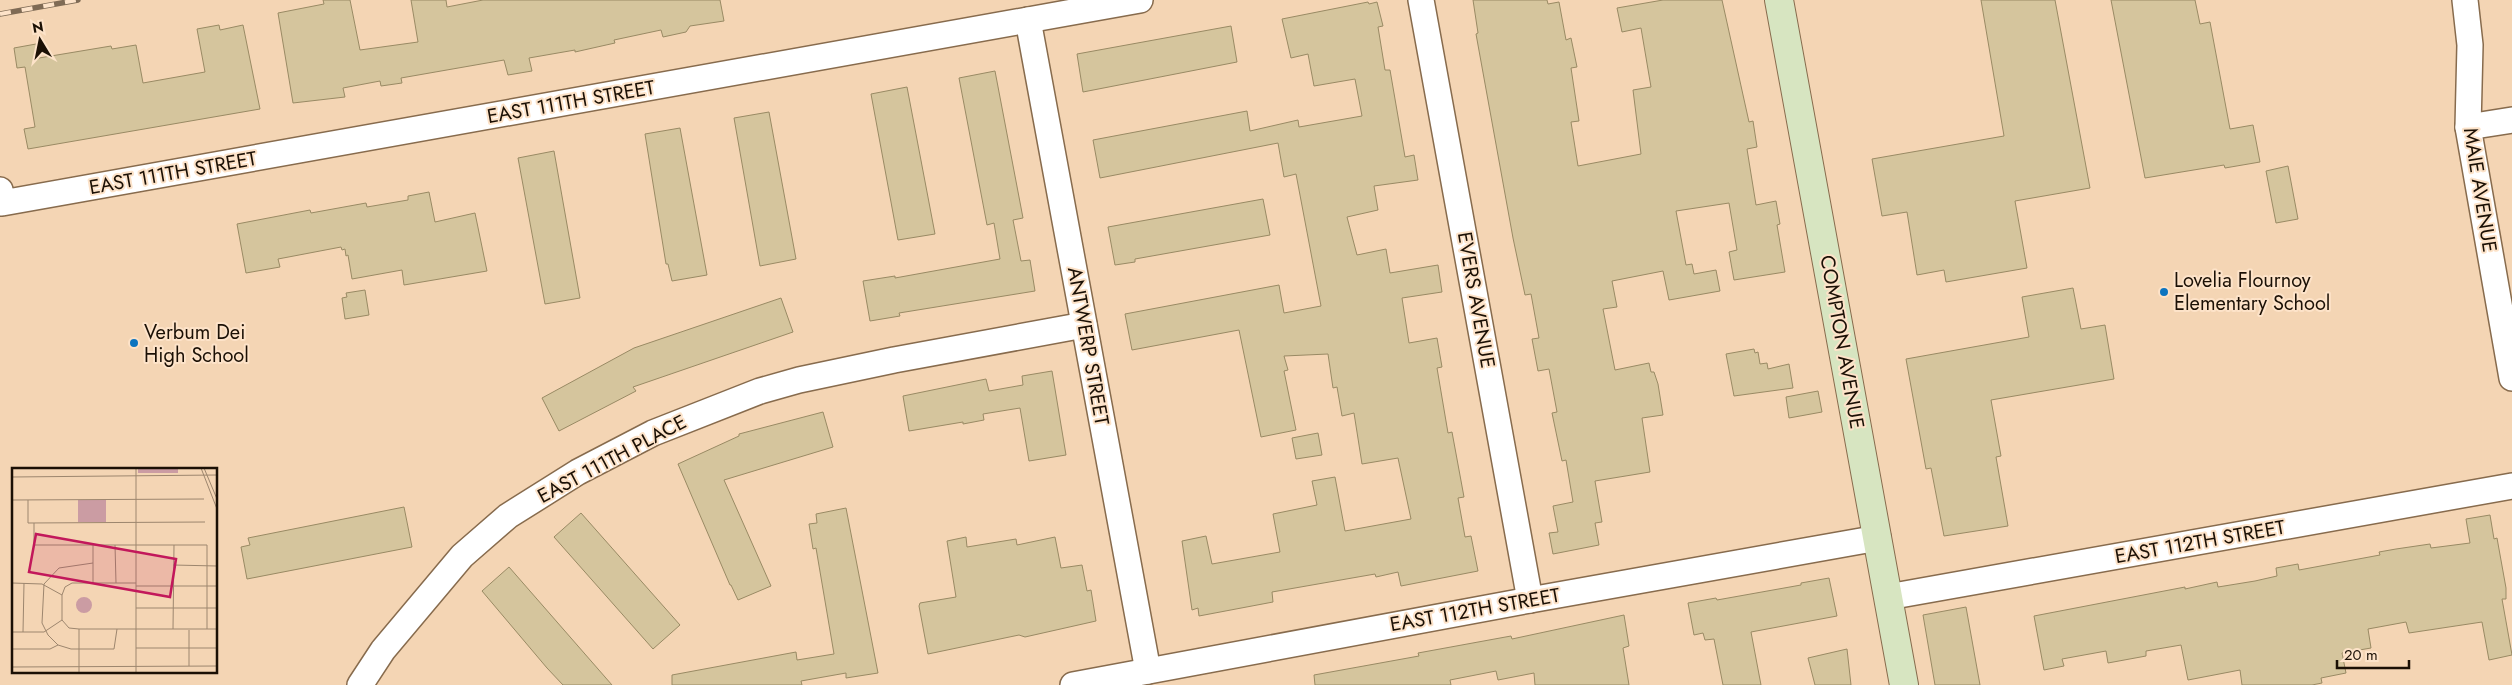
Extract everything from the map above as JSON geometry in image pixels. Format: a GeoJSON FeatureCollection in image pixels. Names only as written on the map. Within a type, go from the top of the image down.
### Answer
{"type":"FeatureCollection","features":[{"type":"Feature","properties":{"kind":"main road","name":"COMPTON AVENUE"},"geometry":{"type":"LineString","coordinates":[[1779,0],[1904,685]]}},
{"type":"Feature","properties":{"kind":"street","name":"EAST 111TH STREET"},"geometry":{"type":"LineString","coordinates":[[1,197],[1140,0]]}},
{"type":"Feature","properties":{"kind":"street","name":"EVERS AVENUE"},"geometry":{"type":"LineString","coordinates":[[1421,0],[1530,600]]}},
{"type":"Feature","properties":{"kind":"street","name":"MAIE AVENUE"},"geometry":{"type":"LineString","coordinates":[[2465,0],[2470,44],[2468,127],[2512,378]]}},
{"type":"Feature","properties":{"kind":"street","name":"ANTWERP STREET"},"geometry":{"type":"LineString","coordinates":[[1028,20],[1148,671]]}},
{"type":"Feature","properties":{"kind":"street"},"geometry":{"type":"LineString","coordinates":[[2468,127],[2512,120]]}},
{"type":"Feature","properties":{"kind":"street","name":"EAST 111TH PLACE"},"geometry":{"type":"LineString","coordinates":[[360,685],[383,650],[415,610],[462,556],[488,533],[508,516],[578,472],[653,433],[760,391],[799,380],[894,360],[1084,325]]}},
{"type":"Feature","properties":{"kind":"street","name":"EAST 112TH STREET"},"geometry":{"type":"LineString","coordinates":[[1888,597],[2512,486]]}},
{"type":"Feature","properties":{"kind":"street","name":"EAST 112TH STREET"},"geometry":{"type":"LineString","coordinates":[[1073,685],[1530,600],[1878,538]]}},
{"type":"Feature","properties":{"kind":"building"},"geometry":{"type":"Polygon","coordinates":[[[323,0],[350,0],[360,50],[418,42],[411,0],[446,0],[447,7],[483,0],[720,0],[724,21],[690,26],[686,32],[663,37],[661,30],[614,40],[615,43],[575,52],[575,50],[529,58],[532,71],[508,75],[504,60],[401,78],[402,83],[381,86],[380,81],[343,88],[345,97],[293,103],[278,13],[324,4],[323,0]]]}},
{"type":"Feature","properties":{"kind":"building"},"geometry":{"type":"Polygon","coordinates":[[[1473,0],[1547,0],[1548,4],[1559,2],[1566,40],[1571,38],[1577,67],[1571,68],[1579,121],[1571,122],[1578,166],[1641,154],[1633,90],[1651,87],[1641,28],[1622,32],[1617,8],[1663,0],[1722,0],[1749,122],[1753,121],[1757,147],[1747,149],[1756,205],[1776,201],[1780,224],[1777,225],[1785,272],[1734,280],[1729,252],[1737,250],[1729,203],[1676,211],[1686,265],[1692,264],[1694,274],[1716,270],[1720,291],[1669,300],[1663,271],[1612,281],[1617,307],[1603,309],[1615,370],[1649,363],[1651,372],[1654,372],[1658,384],[1663,415],[1642,418],[1650,472],[1595,481],[1602,522],[1595,523],[1599,545],[1553,554],[1549,533],[1558,532],[1553,506],[1573,502],[1566,460],[1562,461],[1552,413],[1557,412],[1549,369],[1538,371],[1532,339],[1539,338],[1531,294],[1525,295],[1513,238],[1476,34],[1478,33],[1473,0]]]}},
{"type":"Feature","properties":{"kind":"building"},"geometry":{"type":"Polygon","coordinates":[[[1981,0],[2055,0],[2090,188],[2015,201],[2027,268],[1946,282],[1944,270],[1917,275],[1907,212],[1882,216],[1872,159],[2004,136],[1981,0]]]}},
{"type":"Feature","properties":{"kind":"building"},"geometry":{"type":"Polygon","coordinates":[[[2111,0],[2195,0],[2200,24],[2210,22],[2230,129],[2253,125],[2260,162],[2225,168],[2224,165],[2145,178],[2111,0]]]}},
{"type":"Feature","properties":{"kind":"building"},"geometry":{"type":"Polygon","coordinates":[[[1368,2],[1369,4],[1377,2],[1383,26],[1378,27],[1385,70],[1390,70],[1405,157],[1414,155],[1418,180],[1374,186],[1378,210],[1347,217],[1357,255],[1386,249],[1390,273],[1438,265],[1442,292],[1402,298],[1409,343],[1437,338],[1442,367],[1437,368],[1448,433],[1452,432],[1464,497],[1458,498],[1465,537],[1471,536],[1478,571],[1401,586],[1398,572],[1376,577],[1375,574],[1272,592],[1273,602],[1199,616],[1198,608],[1192,610],[1182,541],[1206,536],[1212,564],[1280,552],[1273,514],[1317,505],[1312,481],[1335,477],[1345,531],[1411,519],[1398,458],[1362,464],[1354,413],[1342,416],[1337,387],[1333,388],[1328,354],[1284,356],[1288,370],[1284,371],[1296,430],[1261,437],[1239,330],[1132,350],[1125,314],[1279,285],[1284,313],[1321,306],[1296,174],[1284,177],[1278,143],[1100,178],[1093,140],[1247,111],[1250,131],[1298,120],[1299,127],[1362,116],[1355,79],[1314,86],[1308,54],[1291,58],[1282,19],[1368,2]]]}},
{"type":"Feature","properties":{"kind":"building"},"geometry":{"type":"Polygon","coordinates":[[[219,25],[220,30],[243,25],[260,109],[28,149],[24,129],[35,127],[25,67],[17,68],[14,48],[36,44],[39,58],[111,46],[112,49],[136,45],[143,83],[205,72],[197,29],[219,25]]]}},
{"type":"Feature","properties":{"kind":"building"},"geometry":{"type":"Polygon","coordinates":[[[1231,26],[1237,62],[1083,92],[1077,54],[1231,26]]]}},
{"type":"Feature","properties":{"kind":"building"},"geometry":{"type":"Polygon","coordinates":[[[995,71],[1023,218],[1013,220],[1021,261],[1030,260],[1035,291],[899,313],[900,316],[870,321],[863,281],[895,276],[895,278],[1000,259],[994,223],[987,225],[959,78],[995,71]]]}},
{"type":"Feature","properties":{"kind":"building"},"geometry":{"type":"Polygon","coordinates":[[[907,87],[935,234],[898,240],[871,94],[907,87]]]}},
{"type":"Feature","properties":{"kind":"building"},"geometry":{"type":"Polygon","coordinates":[[[769,112],[796,259],[760,266],[734,118],[769,112]]]}},
{"type":"Feature","properties":{"kind":"building"},"geometry":{"type":"Polygon","coordinates":[[[680,128],[707,275],[672,281],[668,264],[666,264],[645,134],[680,128]]]}},
{"type":"Feature","properties":{"kind":"building"},"geometry":{"type":"Polygon","coordinates":[[[554,151],[580,298],[545,304],[518,158],[554,151]]]}},
{"type":"Feature","properties":{"kind":"building"},"geometry":{"type":"Polygon","coordinates":[[[2288,166],[2298,219],[2276,223],[2266,171],[2288,166]]]}},
{"type":"Feature","properties":{"kind":"building"},"geometry":{"type":"Polygon","coordinates":[[[429,192],[435,222],[475,213],[487,271],[404,285],[402,270],[352,279],[348,255],[346,256],[345,249],[342,250],[341,247],[278,259],[280,267],[246,273],[237,224],[310,210],[311,213],[366,203],[367,207],[408,200],[408,196],[429,192]]]}},
{"type":"Feature","properties":{"kind":"building"},"geometry":{"type":"Polygon","coordinates":[[[1263,199],[1270,235],[1135,259],[1135,262],[1115,265],[1108,227],[1263,199]]]}},
{"type":"Feature","properties":{"kind":"building"},"geometry":{"type":"Polygon","coordinates":[[[2073,288],[2081,329],[2105,325],[2114,379],[1991,400],[2001,456],[1996,457],[2008,526],[1944,536],[1931,468],[1926,469],[1906,359],[2029,337],[2022,297],[2073,288]]]}},
{"type":"Feature","properties":{"kind":"building"},"geometry":{"type":"Polygon","coordinates":[[[365,290],[369,315],[345,319],[342,298],[347,297],[346,293],[365,290]]]}},
{"type":"Feature","properties":{"kind":"building"},"geometry":{"type":"Polygon","coordinates":[[[781,298],[793,332],[633,387],[636,391],[559,431],[542,398],[634,348],[781,298]]]}},
{"type":"Feature","properties":{"kind":"building"},"geometry":{"type":"Polygon","coordinates":[[[1754,349],[1755,353],[1758,352],[1760,364],[1767,363],[1768,369],[1789,364],[1793,388],[1734,396],[1726,354],[1754,349]]]}},
{"type":"Feature","properties":{"kind":"building"},"geometry":{"type":"Polygon","coordinates":[[[1052,371],[1066,455],[1029,461],[1020,408],[983,414],[984,420],[909,431],[903,396],[986,379],[989,391],[1023,385],[1022,376],[1052,371]]]}},
{"type":"Feature","properties":{"kind":"building"},"geometry":{"type":"Polygon","coordinates":[[[1818,391],[1822,412],[1789,418],[1786,397],[1818,391]]]}},
{"type":"Feature","properties":{"kind":"building"},"geometry":{"type":"Polygon","coordinates":[[[823,412],[833,447],[724,480],[771,586],[738,600],[678,464],[739,436],[739,434],[823,412]]]}},
{"type":"Feature","properties":{"kind":"building"},"geometry":{"type":"Polygon","coordinates":[[[1318,433],[1322,455],[1296,459],[1292,438],[1318,433]]]}},
{"type":"Feature","properties":{"kind":"building"},"geometry":{"type":"Polygon","coordinates":[[[404,507],[412,547],[247,579],[241,547],[250,545],[248,538],[404,507]]]}},
{"type":"Feature","properties":{"kind":"building"},"geometry":{"type":"Polygon","coordinates":[[[846,508],[878,673],[846,678],[846,673],[801,681],[802,685],[672,685],[672,675],[796,652],[797,660],[834,654],[816,548],[813,549],[809,524],[817,523],[816,514],[846,508]]]}},
{"type":"Feature","properties":{"kind":"building"},"geometry":{"type":"Polygon","coordinates":[[[581,513],[680,625],[653,649],[554,537],[581,513]]]}},
{"type":"Feature","properties":{"kind":"building"},"geometry":{"type":"Polygon","coordinates":[[[2490,515],[2494,539],[2497,538],[2506,588],[2506,599],[2502,599],[2512,655],[2489,660],[2482,622],[2409,633],[2406,622],[2368,629],[2371,648],[2342,653],[2346,673],[2321,678],[2322,683],[2312,685],[2242,685],[2240,670],[2188,680],[2181,645],[2146,651],[2146,656],[2108,663],[2106,651],[2062,659],[2064,666],[2044,670],[2034,616],[2185,587],[2185,589],[2217,582],[2218,587],[2255,581],[2277,576],[2276,568],[2298,564],[2299,570],[2380,555],[2379,552],[2396,549],[2430,544],[2431,548],[2470,543],[2466,519],[2490,515]]]}},
{"type":"Feature","properties":{"kind":"building"},"geometry":{"type":"Polygon","coordinates":[[[966,537],[967,547],[1016,539],[1017,545],[1055,537],[1061,568],[1082,565],[1087,591],[1091,590],[1096,621],[1025,637],[1019,635],[928,654],[919,606],[920,603],[956,597],[947,541],[966,537]]]}},
{"type":"Feature","properties":{"kind":"building"},"geometry":{"type":"Polygon","coordinates":[[[509,567],[612,685],[563,685],[547,668],[482,591],[509,567]]]}},
{"type":"Feature","properties":{"kind":"building"},"geometry":{"type":"Polygon","coordinates":[[[1829,578],[1837,616],[1751,632],[1761,685],[1723,685],[1714,639],[1705,640],[1703,633],[1694,635],[1688,603],[1716,598],[1717,600],[1829,578]]]}},
{"type":"Feature","properties":{"kind":"building"},"geometry":{"type":"Polygon","coordinates":[[[1966,607],[1980,685],[1935,685],[1923,615],[1966,607]]]}},
{"type":"Feature","properties":{"kind":"building"},"geometry":{"type":"Polygon","coordinates":[[[1624,615],[1629,646],[1623,648],[1629,685],[1535,685],[1534,673],[1498,680],[1496,671],[1450,680],[1451,685],[1315,685],[1314,675],[1419,656],[1418,653],[1511,636],[1512,639],[1624,615]]]}},
{"type":"Feature","properties":{"kind":"building"},"geometry":{"type":"Polygon","coordinates":[[[1847,649],[1851,685],[1815,685],[1808,658],[1847,649]]]}},
{"type":"Feature","properties":{"kind":"railway"},"geometry":{"type":"LineString","coordinates":[[0,14],[78,0]]}},
{"type":"Feature","properties":{"kind":"place","name":"Lovelia Flournoy Elementary School"},"geometry":{"type":"Point","coordinates":[2164,292]}},
{"type":"Feature","properties":{"kind":"place","name":"Verbum Dei High School"},"geometry":{"type":"Point","coordinates":[134,343]}}]}
